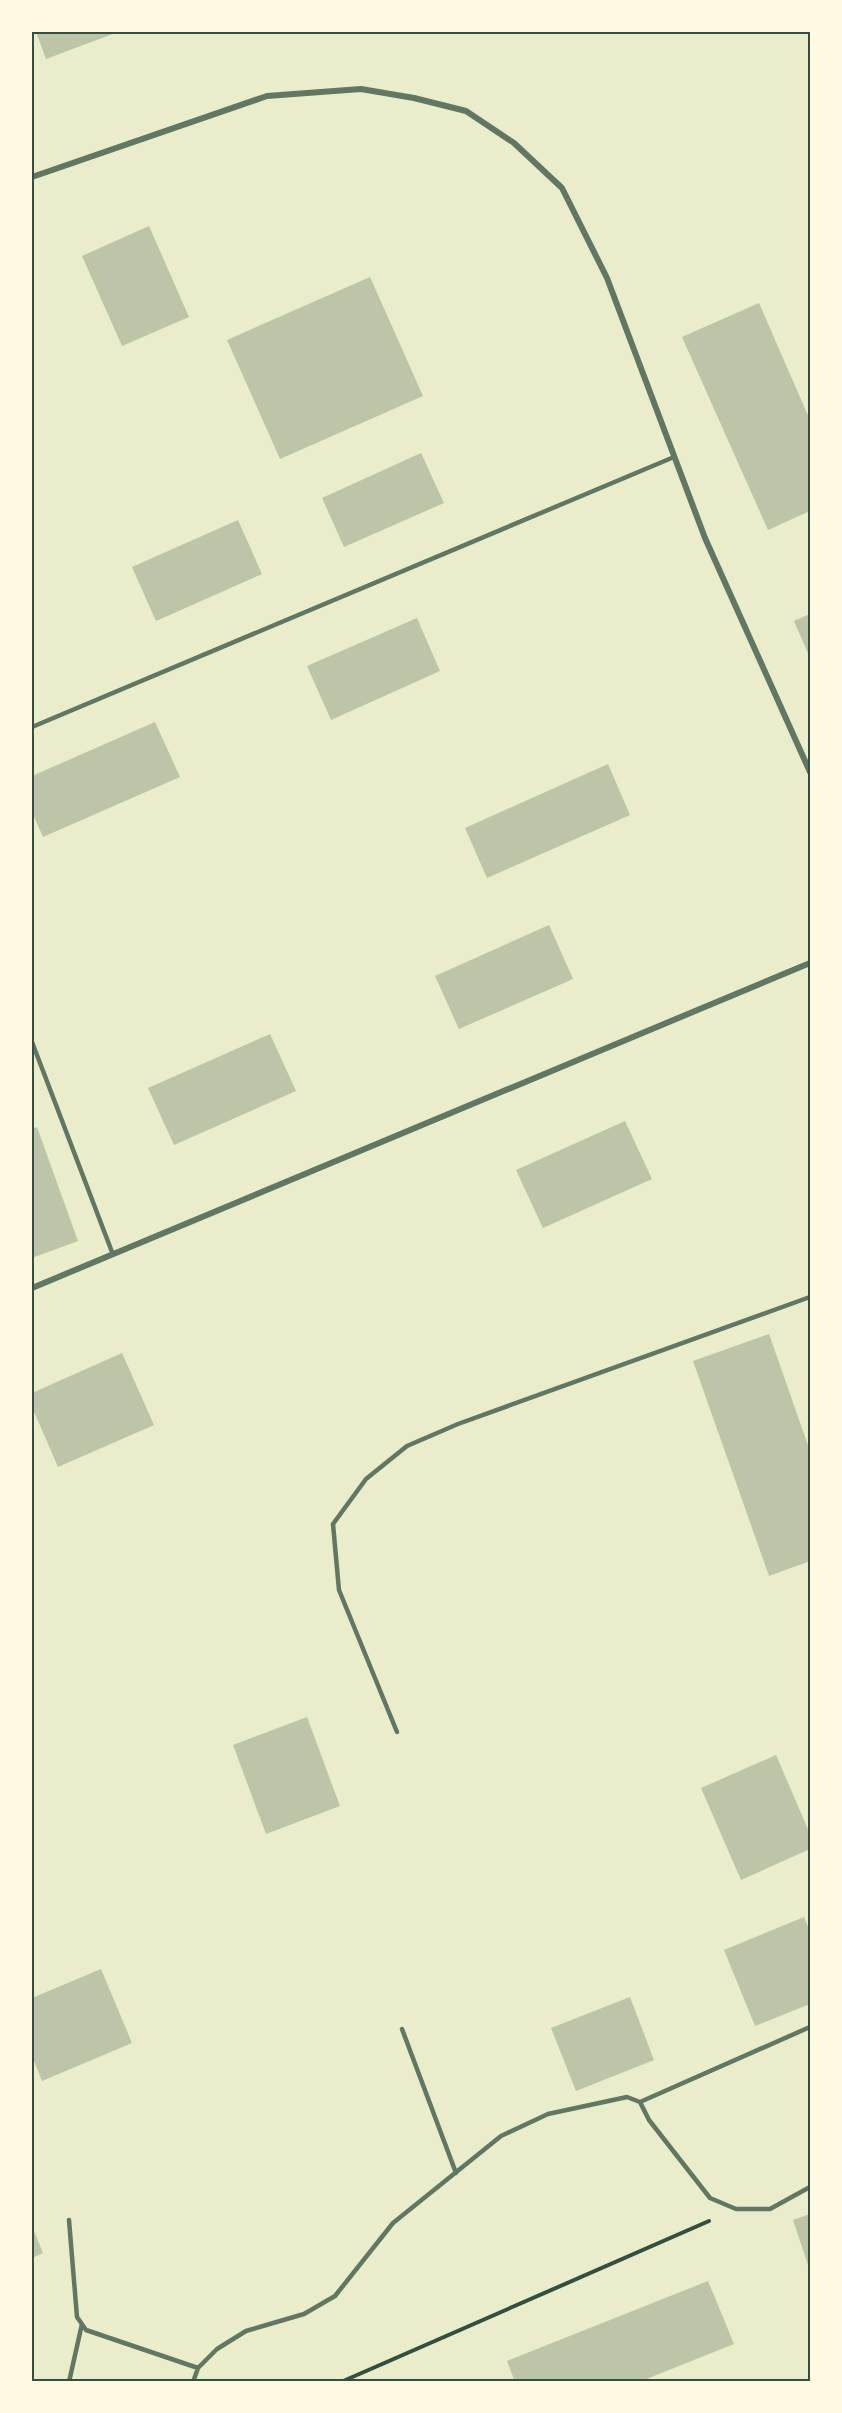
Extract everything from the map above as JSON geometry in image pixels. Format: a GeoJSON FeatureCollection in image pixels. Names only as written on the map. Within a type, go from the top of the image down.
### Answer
{"type":"FeatureCollection","features":[{"type":"Feature","properties":{"kind":"street"},"geometry":{"type":"LineString","coordinates":[[32,177],[267,96],[361,89],[414,98],[466,111],[514,143],[562,188],[607,278],[705,538],[810,772]]}},
{"type":"Feature","properties":{"kind":"street"},"geometry":{"type":"LineString","coordinates":[[32,1287],[111,1252],[810,963]]}},
{"type":"Feature","properties":{"kind":"lane"},"geometry":{"type":"LineString","coordinates":[[32,727],[674,457]]}},
{"type":"Feature","properties":{"kind":"lane"},"geometry":{"type":"LineString","coordinates":[[32,1042],[111,1252]]}},
{"type":"Feature","properties":{"kind":"lane"},"geometry":{"type":"LineString","coordinates":[[398,1732],[339,1590],[333,1524],[366,1479],[407,1446],[458,1424],[810,1297]]}},
{"type":"Feature","properties":{"kind":"lane"},"geometry":{"type":"LineString","coordinates":[[640,2102],[810,2027]]}},
{"type":"Feature","properties":{"kind":"lane"},"geometry":{"type":"LineString","coordinates":[[402,2029],[456,2173]]}},
{"type":"Feature","properties":{"kind":"lane"},"geometry":{"type":"LineString","coordinates":[[193,2382],[198,2368],[217,2349],[246,2331],[304,2314],[335,2296],[393,2223],[501,2136],[548,2114],[627,2097],[640,2102],[649,2120],[710,2198],[736,2209],[770,2209],[810,2187]]}},
{"type":"Feature","properties":{"kind":"lane"},"geometry":{"type":"LineString","coordinates":[[69,2220],[77,2317],[86,2330],[198,2368]]}},
{"type":"Feature","properties":{"kind":"lane"},"geometry":{"type":"LineString","coordinates":[[69,2382],[82,2324]]}},
{"type":"Feature","properties":{"kind":"path"},"geometry":{"type":"LineString","coordinates":[[341,2382],[736,2209]]}},
{"type":"Feature","properties":{"kind":"building"},"geometry":{"type":"Polygon","coordinates":[[[36,32],[118,32],[46,59],[36,32]]]}},
{"type":"Feature","properties":{"kind":"building"},"geometry":{"type":"Polygon","coordinates":[[[149,226],[189,317],[122,346],[82,256],[149,226]]]}},
{"type":"Feature","properties":{"kind":"building"},"geometry":{"type":"Polygon","coordinates":[[[370,277],[423,396],[280,459],[227,340],[370,277]]]}},
{"type":"Feature","properties":{"kind":"building"},"geometry":{"type":"Polygon","coordinates":[[[759,303],[810,420],[810,511],[768,530],[682,337],[759,303]]]}},
{"type":"Feature","properties":{"kind":"building"},"geometry":{"type":"Polygon","coordinates":[[[421,453],[444,503],[344,547],[322,498],[421,453]]]}},
{"type":"Feature","properties":{"kind":"building"},"geometry":{"type":"Polygon","coordinates":[[[238,520],[262,574],[156,621],[132,567],[238,520]]]}},
{"type":"Feature","properties":{"kind":"building"},"geometry":{"type":"Polygon","coordinates":[[[810,614],[810,658],[794,621],[810,614]]]}},
{"type":"Feature","properties":{"kind":"building"},"geometry":{"type":"Polygon","coordinates":[[[417,618],[440,671],[331,720],[307,666],[417,618]]]}},
{"type":"Feature","properties":{"kind":"building"},"geometry":{"type":"Polygon","coordinates":[[[155,722],[180,777],[43,837],[32,812],[32,776],[155,722]]]}},
{"type":"Feature","properties":{"kind":"building"},"geometry":{"type":"Polygon","coordinates":[[[608,764],[630,815],[487,878],[465,828],[608,764]]]}},
{"type":"Feature","properties":{"kind":"building"},"geometry":{"type":"Polygon","coordinates":[[[549,925],[573,979],[459,1029],[435,976],[549,925]]]}},
{"type":"Feature","properties":{"kind":"building"},"geometry":{"type":"Polygon","coordinates":[[[270,1034],[296,1091],[174,1145],[148,1088],[270,1034]]]}},
{"type":"Feature","properties":{"kind":"building"},"geometry":{"type":"Polygon","coordinates":[[[625,1121],[652,1179],[543,1228],[516,1170],[625,1121]]]}},
{"type":"Feature","properties":{"kind":"building"},"geometry":{"type":"Polygon","coordinates":[[[37,1127],[78,1241],[32,1258],[32,1129],[37,1127]]]}},
{"type":"Feature","properties":{"kind":"building"},"geometry":{"type":"Polygon","coordinates":[[[769,1334],[810,1451],[810,1561],[769,1576],[693,1361],[769,1334]]]}},
{"type":"Feature","properties":{"kind":"building"},"geometry":{"type":"Polygon","coordinates":[[[122,1353],[154,1425],[58,1467],[32,1407],[32,1393],[122,1353]]]}},
{"type":"Feature","properties":{"kind":"building"},"geometry":{"type":"Polygon","coordinates":[[[307,1717],[340,1806],[266,1834],[233,1745],[307,1717]]]}},
{"type":"Feature","properties":{"kind":"building"},"geometry":{"type":"Polygon","coordinates":[[[776,1755],[810,1834],[810,1849],[741,1880],[701,1788],[776,1755]]]}},
{"type":"Feature","properties":{"kind":"building"},"geometry":{"type":"Polygon","coordinates":[[[804,1917],[810,1932],[810,2004],[755,2026],[724,1950],[804,1917]]]}},
{"type":"Feature","properties":{"kind":"building"},"geometry":{"type":"Polygon","coordinates":[[[101,1969],[132,2043],[42,2081],[32,2056],[32,1998],[101,1969]]]}},
{"type":"Feature","properties":{"kind":"building"},"geometry":{"type":"Polygon","coordinates":[[[630,1997],[654,2060],[576,2091],[551,2028],[630,1997]]]}},
{"type":"Feature","properties":{"kind":"building"},"geometry":{"type":"Polygon","coordinates":[[[810,2214],[810,2271],[793,2220],[810,2214]]]}},
{"type":"Feature","properties":{"kind":"building"},"geometry":{"type":"Polygon","coordinates":[[[32,2226],[43,2253],[32,2258],[32,2226]]]}},
{"type":"Feature","properties":{"kind":"building"},"geometry":{"type":"Polygon","coordinates":[[[708,2281],[734,2344],[639,2382],[515,2382],[507,2361],[708,2281]]]}}]}
